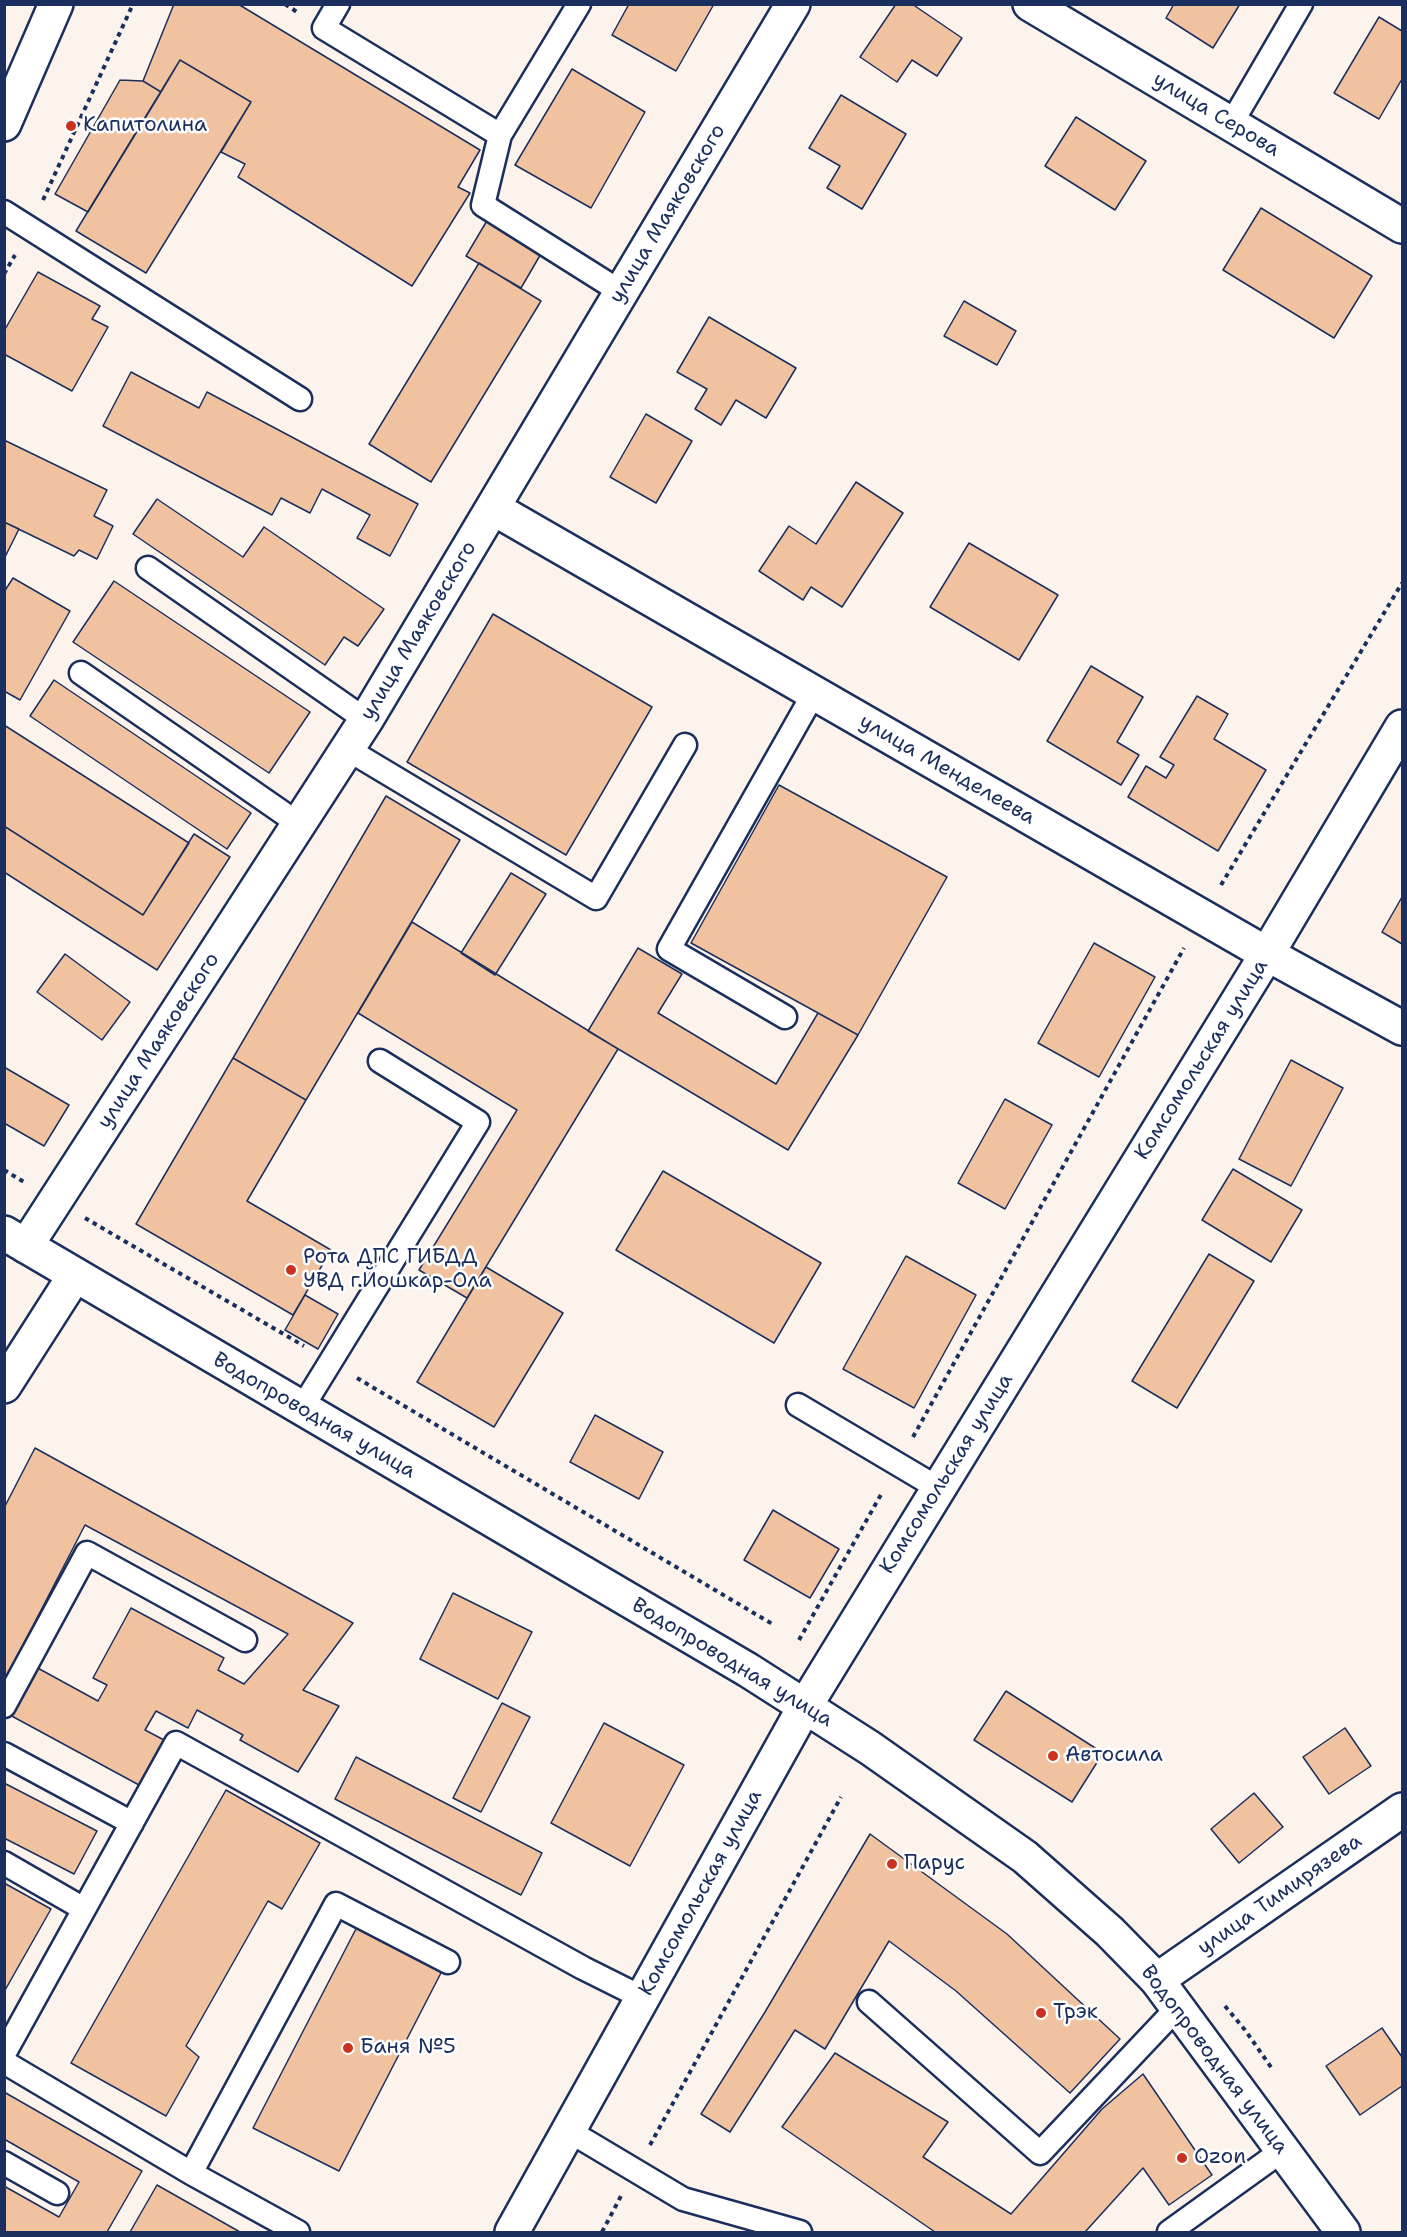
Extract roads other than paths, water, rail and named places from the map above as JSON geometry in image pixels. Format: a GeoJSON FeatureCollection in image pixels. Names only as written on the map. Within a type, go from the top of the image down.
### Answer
{"type":"FeatureCollection","features":[{"type":"Feature","properties":{"kind":"main road"},"geometry":{"type":"LineString","coordinates":[[4,124],[56,4]]}},
{"type":"Feature","properties":{"kind":"main road","name":"улица Маяковского"},"geometry":{"type":"LineString","coordinates":[[15,1240],[56,1201],[366,720],[794,4]]}},
{"type":"Feature","properties":{"kind":"main road","name":"улица Серова"},"geometry":{"type":"LineString","coordinates":[[1030,4],[1402,226]]}},
{"type":"Feature","properties":{"kind":"main road","name":"улица Менделеева"},"geometry":{"type":"LineString","coordinates":[[493,508],[1202,917],[1402,1028]]}},
{"type":"Feature","properties":{"kind":"main road","name":"Комсомольская улица"},"geometry":{"type":"LineString","coordinates":[[512,2232],[805,1706],[1267,954],[1402,727]]}},
{"type":"Feature","properties":{"kind":"main road","name":"Водопроводная улица"},"geometry":{"type":"LineString","coordinates":[[15,1240],[748,1670],[870,1748],[1025,1857],[1110,1932],[1157,1980],[1343,2232]]}},
{"type":"Feature","properties":{"kind":"main road"},"geometry":{"type":"LineString","coordinates":[[4,1386],[75,1275]]}},
{"type":"Feature","properties":{"kind":"main road","name":"улица Тимирязева"},"geometry":{"type":"LineString","coordinates":[[1157,1980],[1402,1810]]}},
{"type":"Feature","properties":{"kind":"lane"},"geometry":{"type":"LineString","coordinates":[[338,4],[324,28],[500,135]]}},
{"type":"Feature","properties":{"kind":"lane"},"geometry":{"type":"LineString","coordinates":[[579,4],[500,135],[483,205],[621,292]]}},
{"type":"Feature","properties":{"kind":"lane"},"geometry":{"type":"LineString","coordinates":[[1231,124],[1301,4]]}},
{"type":"Feature","properties":{"kind":"lane"},"geometry":{"type":"LineString","coordinates":[[4,212],[300,399]]}},
{"type":"Feature","properties":{"kind":"lane"},"geometry":{"type":"LineString","coordinates":[[148,568],[366,720]]}},
{"type":"Feature","properties":{"kind":"lane"},"geometry":{"type":"LineString","coordinates":[[81,673],[299,824]]}},
{"type":"Feature","properties":{"kind":"lane"},"geometry":{"type":"LineString","coordinates":[[785,1017],[669,949],[814,693]]}},
{"type":"Feature","properties":{"kind":"lane"},"geometry":{"type":"LineString","coordinates":[[347,749],[596,898],[685,745]]}},
{"type":"Feature","properties":{"kind":"lane"},"geometry":{"type":"LineString","coordinates":[[302,1408],[478,1122],[380,1061]]}},
{"type":"Feature","properties":{"kind":"lane"},"geometry":{"type":"LineString","coordinates":[[798,1405],[938,1488]]}},
{"type":"Feature","properties":{"kind":"lane"},"geometry":{"type":"LineString","coordinates":[[4,1706],[87,1553],[245,1640]]}},
{"type":"Feature","properties":{"kind":"lane"},"geometry":{"type":"LineString","coordinates":[[4,2054],[176,1743],[583,1968],[643,1998]]}},
{"type":"Feature","properties":{"kind":"lane"},"geometry":{"type":"LineString","coordinates":[[4,1754],[132,1823]]}},
{"type":"Feature","properties":{"kind":"lane"},"geometry":{"type":"LineString","coordinates":[[4,1863],[84,1909]]}},
{"type":"Feature","properties":{"kind":"lane"},"geometry":{"type":"LineString","coordinates":[[191,2173],[336,1904],[448,1962]]}},
{"type":"Feature","properties":{"kind":"lane"},"geometry":{"type":"LineString","coordinates":[[869,2002],[1040,2153],[1178,2007]]}},
{"type":"Feature","properties":{"kind":"lane"},"geometry":{"type":"LineString","coordinates":[[4,2062],[191,2173],[298,2232]]}},
{"type":"Feature","properties":{"kind":"lane"},"geometry":{"type":"LineString","coordinates":[[568,2131],[683,2199],[800,2232]]}},
{"type":"Feature","properties":{"kind":"lane"},"geometry":{"type":"LineString","coordinates":[[1169,2232],[1283,2150]]}},
{"type":"Feature","properties":{"kind":"lane"},"geometry":{"type":"LineString","coordinates":[[4,2163],[57,2193]]}},
{"type":"Feature","properties":{"kind":"place","name":"Капитолина"},"geometry":{"type":"Point","coordinates":[71,126]}},
{"type":"Feature","properties":{"kind":"place","name":"Рота ДПС ГИБДД УВД г.Йошкар-Ола"},"geometry":{"type":"Point","coordinates":[291,1270]}},
{"type":"Feature","properties":{"kind":"place","name":"Автосила"},"geometry":{"type":"Point","coordinates":[1053,1756]}},
{"type":"Feature","properties":{"kind":"place","name":"Парус"},"geometry":{"type":"Point","coordinates":[892,1864]}},
{"type":"Feature","properties":{"kind":"place","name":"Трэк"},"geometry":{"type":"Point","coordinates":[1041,2013]}},
{"type":"Feature","properties":{"kind":"place","name":"Баня №5"},"geometry":{"type":"Point","coordinates":[348,2048]}},
{"type":"Feature","properties":{"kind":"place","name":"Ozon"},"geometry":{"type":"Point","coordinates":[1182,2158]}}]}
